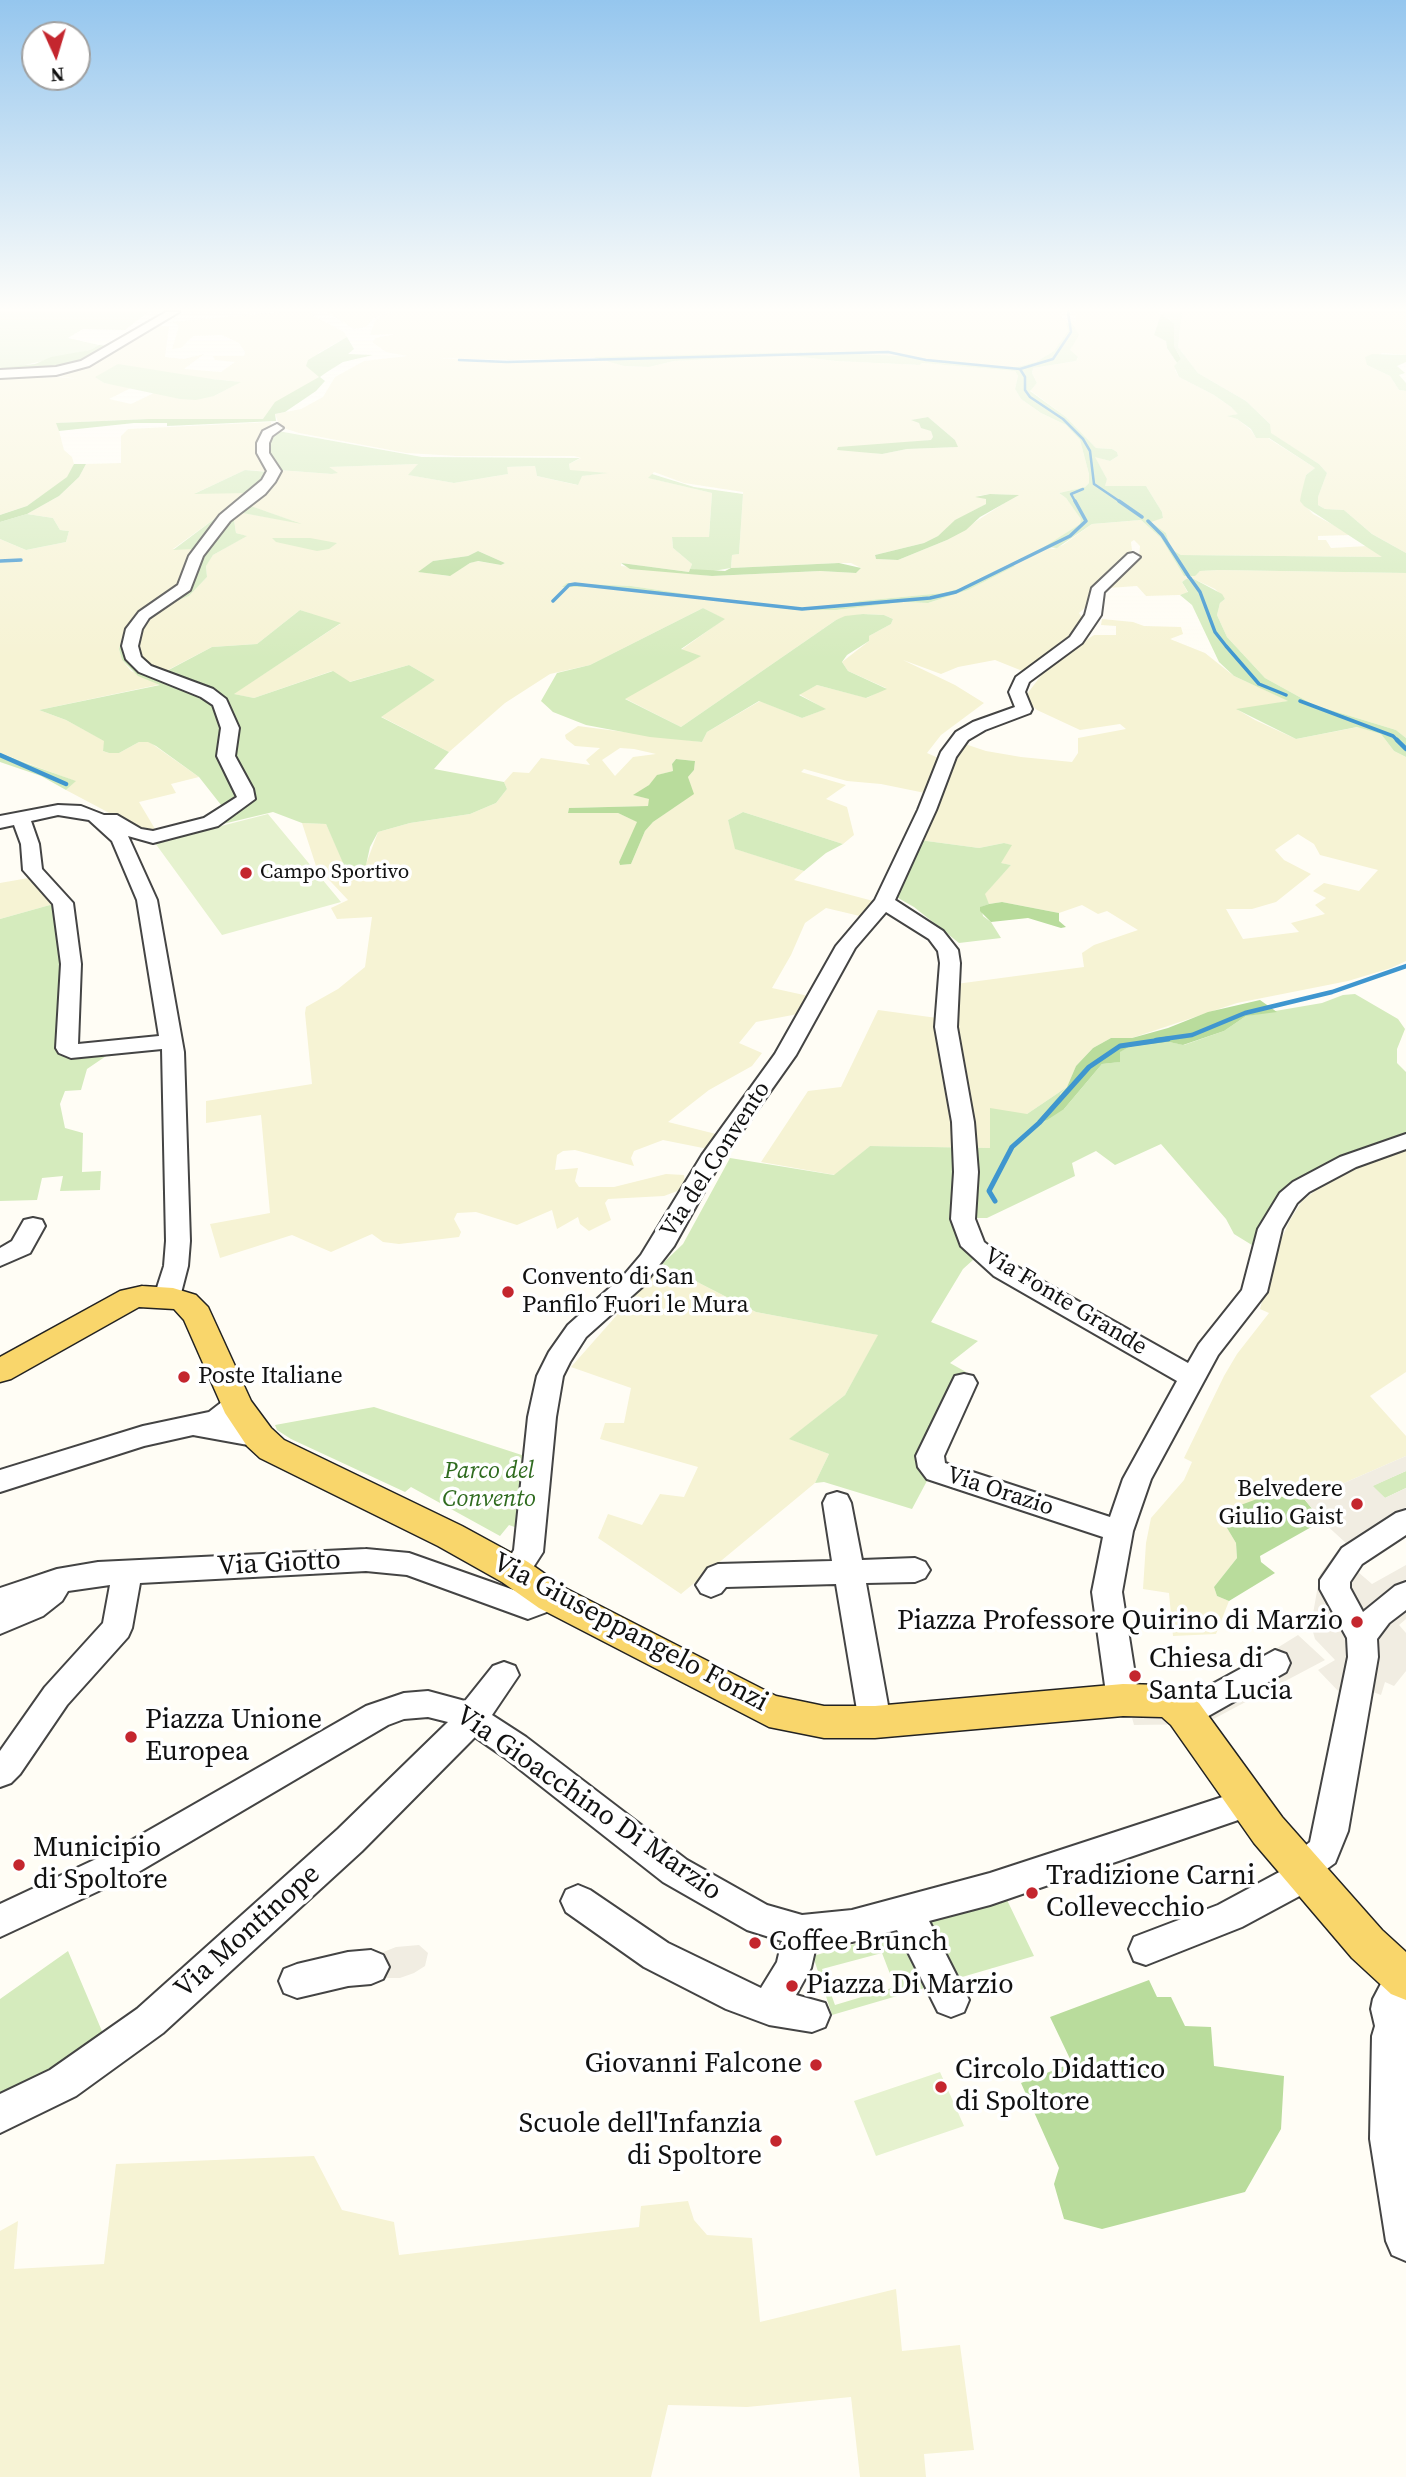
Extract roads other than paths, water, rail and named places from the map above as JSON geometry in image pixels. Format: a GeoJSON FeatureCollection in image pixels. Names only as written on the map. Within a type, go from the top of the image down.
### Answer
{"type":"FeatureCollection","features":[{"type":"Feature","properties":{"kind":"main road","name":"Via Giuseppangelo Fonzi"},"geometry":{"type":"LineString","coordinates":[[167,1297],[185,1302],[197,1315],[237,1405],[259,1437],[272,1449],[450,1536],[515,1572],[552,1598],[769,1711],[824,1722],[875,1723],[1123,1700],[1162,1701],[1175,1705],[1185,1714]]}},
{"type":"Feature","properties":{"kind":"main road"},"geometry":{"type":"LineString","coordinates":[[0,1371],[131,1298],[167,1297]]}},
{"type":"Feature","properties":{"kind":"main road"},"geometry":{"type":"LineString","coordinates":[[1185,1714],[1247,1804],[1367,1944],[1406,1980]]}},
{"type":"Feature","properties":{"kind":"street"},"geometry":{"type":"LineString","coordinates":[[172,1041],[83,1051],[71,1051],[67,1048],[71,964],[63,903],[33,870],[30,844],[10,819],[58,810],[111,819],[135,833],[153,837],[200,827],[246,799],[244,789],[226,756],[230,728],[220,703],[207,693],[145,669],[134,659],[130,646],[134,629],[144,615],[185,587],[197,556],[225,517],[260,491],[272,476],[272,467],[263,447],[267,434],[277,428]]}},
{"type":"Feature","properties":{"kind":"street","name":"Via del Convento"},"geometry":{"type":"LineString","coordinates":[[515,1572],[528,1552],[542,1417],[550,1376],[558,1359],[577,1331],[633,1281],[665,1240],[710,1160],[785,1055],[846,946],[884,902],[927,810],[947,755],[962,736],[979,726],[1024,709],[1017,692],[1022,680],[1076,640],[1093,615],[1097,591],[1133,557]]}},
{"type":"Feature","properties":{"kind":"street"},"geometry":{"type":"LineString","coordinates":[[94,817],[126,848],[148,900],[172,1041],[178,1241],[175,1274],[167,1297]]}},
{"type":"Feature","properties":{"kind":"street","name":"Via Fonte Grande"},"geometry":{"type":"LineString","coordinates":[[884,902],[918,922],[948,950],[950,963],[946,1027],[963,1122],[966,1172],[964,1226],[973,1246],[1003,1270],[1191,1377]]}},
{"type":"Feature","properties":{"kind":"street"},"geometry":{"type":"LineString","coordinates":[[1123,1700],[1107,1606],[1108,1583],[1119,1531],[1137,1479],[1191,1377],[1208,1350],[1254,1292],[1270,1229],[1288,1198],[1301,1187],[1348,1162],[1406,1141]]}},
{"type":"Feature","properties":{"kind":"street"},"geometry":{"type":"LineString","coordinates":[[0,1258],[21,1247],[33,1226]]}},
{"type":"Feature","properties":{"kind":"street","name":"Via Orazio"},"geometry":{"type":"LineString","coordinates":[[964,1383],[930,1456],[932,1468],[937,1472],[1119,1531]]}},
{"type":"Feature","properties":{"kind":"street"},"geometry":{"type":"LineString","coordinates":[[0,1481],[143,1436],[195,1426],[228,1414],[237,1405]]}},
{"type":"Feature","properties":{"kind":"street"},"geometry":{"type":"LineString","coordinates":[[195,1426],[259,1437]]}},
{"type":"Feature","properties":{"kind":"street"},"geometry":{"type":"LineString","coordinates":[[837,1503],[875,1723]]}},
{"type":"Feature","properties":{"kind":"street"},"geometry":{"type":"LineString","coordinates":[[1146,1949],[1230,1916],[1305,1871],[1322,1852],[1331,1831],[1361,1674],[1362,1637],[1335,1589],[1335,1580],[1352,1556],[1406,1521]]}},
{"type":"Feature","properties":{"kind":"street","name":"Via Giotto"},"geometry":{"type":"LineString","coordinates":[[0,1600],[57,1581],[127,1571],[366,1560],[409,1564],[528,1607],[552,1598]]}},
{"type":"Feature","properties":{"kind":"street"},"geometry":{"type":"LineString","coordinates":[[711,1585],[718,1576],[915,1570]]}},
{"type":"Feature","properties":{"kind":"street"},"geometry":{"type":"LineString","coordinates":[[2,1771],[56,1696],[117,1628],[127,1571]]}},
{"type":"Feature","properties":{"kind":"street"},"geometry":{"type":"LineString","coordinates":[[0,1622],[32,1608],[52,1593],[57,1581]]}},
{"type":"Feature","properties":{"kind":"street"},"geometry":{"type":"LineString","coordinates":[[1362,1637],[1378,1614],[1398,1598]]}},
{"type":"Feature","properties":{"kind":"street"},"geometry":{"type":"LineString","coordinates":[[1185,1714],[1275,1663]]}},
{"type":"Feature","properties":{"kind":"street","name":"Via Montinope"},"geometry":{"type":"LineString","coordinates":[[0,2114],[63,2083],[150,2021],[350,1840],[463,1728],[504,1675]]}},
{"type":"Feature","properties":{"kind":"street","name":"Via Gioacchino Di Marzio"},"geometry":{"type":"LineString","coordinates":[[0,1921],[123,1863],[377,1715],[404,1706],[428,1704],[470,1717],[515,1747],[675,1871],[759,1919],[802,1931],[852,1926],[990,1889],[1247,1804]]}},
{"type":"Feature","properties":{"kind":"street"},"geometry":{"type":"LineString","coordinates":[[578,1901],[656,1955],[739,1997],[769,2008],[812,2015],[793,1968]]}},
{"type":"Feature","properties":{"kind":"street"},"geometry":{"type":"LineString","coordinates":[[906,1912],[951,2000]]}},
{"type":"Feature","properties":{"kind":"street"},"geometry":{"type":"LineString","coordinates":[[769,2008],[793,1968],[802,1931]]}},
{"type":"Feature","properties":{"kind":"street"},"geometry":{"type":"LineString","coordinates":[[297,1981],[348,1969],[371,1967]]}},
{"type":"Feature","properties":{"kind":"street"},"geometry":{"type":"LineString","coordinates":[[1406,1989],[1397,1990],[1389,2009],[1400,2022],[1390,2036],[1389,2139],[1406,2241]]}},
{"type":"Feature","properties":{"kind":"waterway"},"geometry":{"type":"LineString","coordinates":[[1072,428],[1090,451],[1094,484],[1122,503]]}},
{"type":"Feature","properties":{"kind":"waterway"},"geometry":{"type":"LineString","coordinates":[[1076,503],[1071,494],[1083,489]]}},
{"type":"Feature","properties":{"kind":"waterway"},"geometry":{"type":"LineString","coordinates":[[553,601],[569,585],[575,584],[802,609],[930,598],[956,592],[1070,536],[1086,521],[1075,501]]}},
{"type":"Feature","properties":{"kind":"waterway"},"geometry":{"type":"LineString","coordinates":[[1119,501],[1142,517]]}},
{"type":"Feature","properties":{"kind":"waterway"},"geometry":{"type":"LineString","coordinates":[[1148,521],[1162,535],[1189,577]]}},
{"type":"Feature","properties":{"kind":"waterway"},"geometry":{"type":"LineString","coordinates":[[0,561],[21,560]]}},
{"type":"Feature","properties":{"kind":"waterway"},"geometry":{"type":"LineString","coordinates":[[1190,578],[1200,592],[1215,632],[1226,646],[1259,684],[1286,695]]}},
{"type":"Feature","properties":{"kind":"waterway"},"geometry":{"type":"LineString","coordinates":[[1300,701],[1393,736],[1406,749]]}},
{"type":"Feature","properties":{"kind":"waterway"},"geometry":{"type":"LineString","coordinates":[[0,755],[66,784]]}},
{"type":"Feature","properties":{"kind":"waterway"},"geometry":{"type":"LineString","coordinates":[[1156,1040],[1192,1035],[1245,1013],[1332,992],[1406,966]]}},
{"type":"Feature","properties":{"kind":"waterway"},"geometry":{"type":"LineString","coordinates":[[995,1201],[989,1191],[1012,1147],[1039,1123],[1089,1067],[1120,1046],[1168,1039]]}},
{"type":"Feature","properties":{"kind":"place","name":"Campo Sportivo"},"geometry":{"type":"Point","coordinates":[246,873]}},
{"type":"Feature","properties":{"kind":"place","name":"Convento di San Panfilo Fuori le Mura"},"geometry":{"type":"Point","coordinates":[508,1292]}},
{"type":"Feature","properties":{"kind":"place","name":"Poste Italiane"},"geometry":{"type":"Point","coordinates":[184,1377]}},
{"type":"Feature","properties":{"kind":"place","name":"Belvedere Giulio Gaist"},"geometry":{"type":"Point","coordinates":[1357,1504]}},
{"type":"Feature","properties":{"kind":"place","name":"Piazza Professore Quirino di Marzio"},"geometry":{"type":"Point","coordinates":[1357,1622]}},
{"type":"Feature","properties":{"kind":"place","name":"Chiesa di Santa Lucia"},"geometry":{"type":"Point","coordinates":[1135,1676]}},
{"type":"Feature","properties":{"kind":"place","name":"Piazza Unione Europea"},"geometry":{"type":"Point","coordinates":[131,1737]}},
{"type":"Feature","properties":{"kind":"place","name":"Municipio di Spoltore"},"geometry":{"type":"Point","coordinates":[19,1865]}},
{"type":"Feature","properties":{"kind":"place","name":"Tradizione Carni Collevecchio"},"geometry":{"type":"Point","coordinates":[1032,1893]}},
{"type":"Feature","properties":{"kind":"place","name":"Coffee Brunch"},"geometry":{"type":"Point","coordinates":[755,1943]}},
{"type":"Feature","properties":{"kind":"place","name":"Piazza Di Marzio"},"geometry":{"type":"Point","coordinates":[792,1986]}},
{"type":"Feature","properties":{"kind":"place","name":"Giovanni Falcone"},"geometry":{"type":"Point","coordinates":[816,2065]}},
{"type":"Feature","properties":{"kind":"place","name":"Circolo Didattico di Spoltore"},"geometry":{"type":"Point","coordinates":[941,2087]}},
{"type":"Feature","properties":{"kind":"place","name":"Scuole dell'Infanzia di Spoltore"},"geometry":{"type":"Point","coordinates":[776,2141]}},
{"type":"Feature","properties":{"kind":"park label","name":"Parco del Convento"},"geometry":{"type":"Point","coordinates":[489,1486]}}]}
